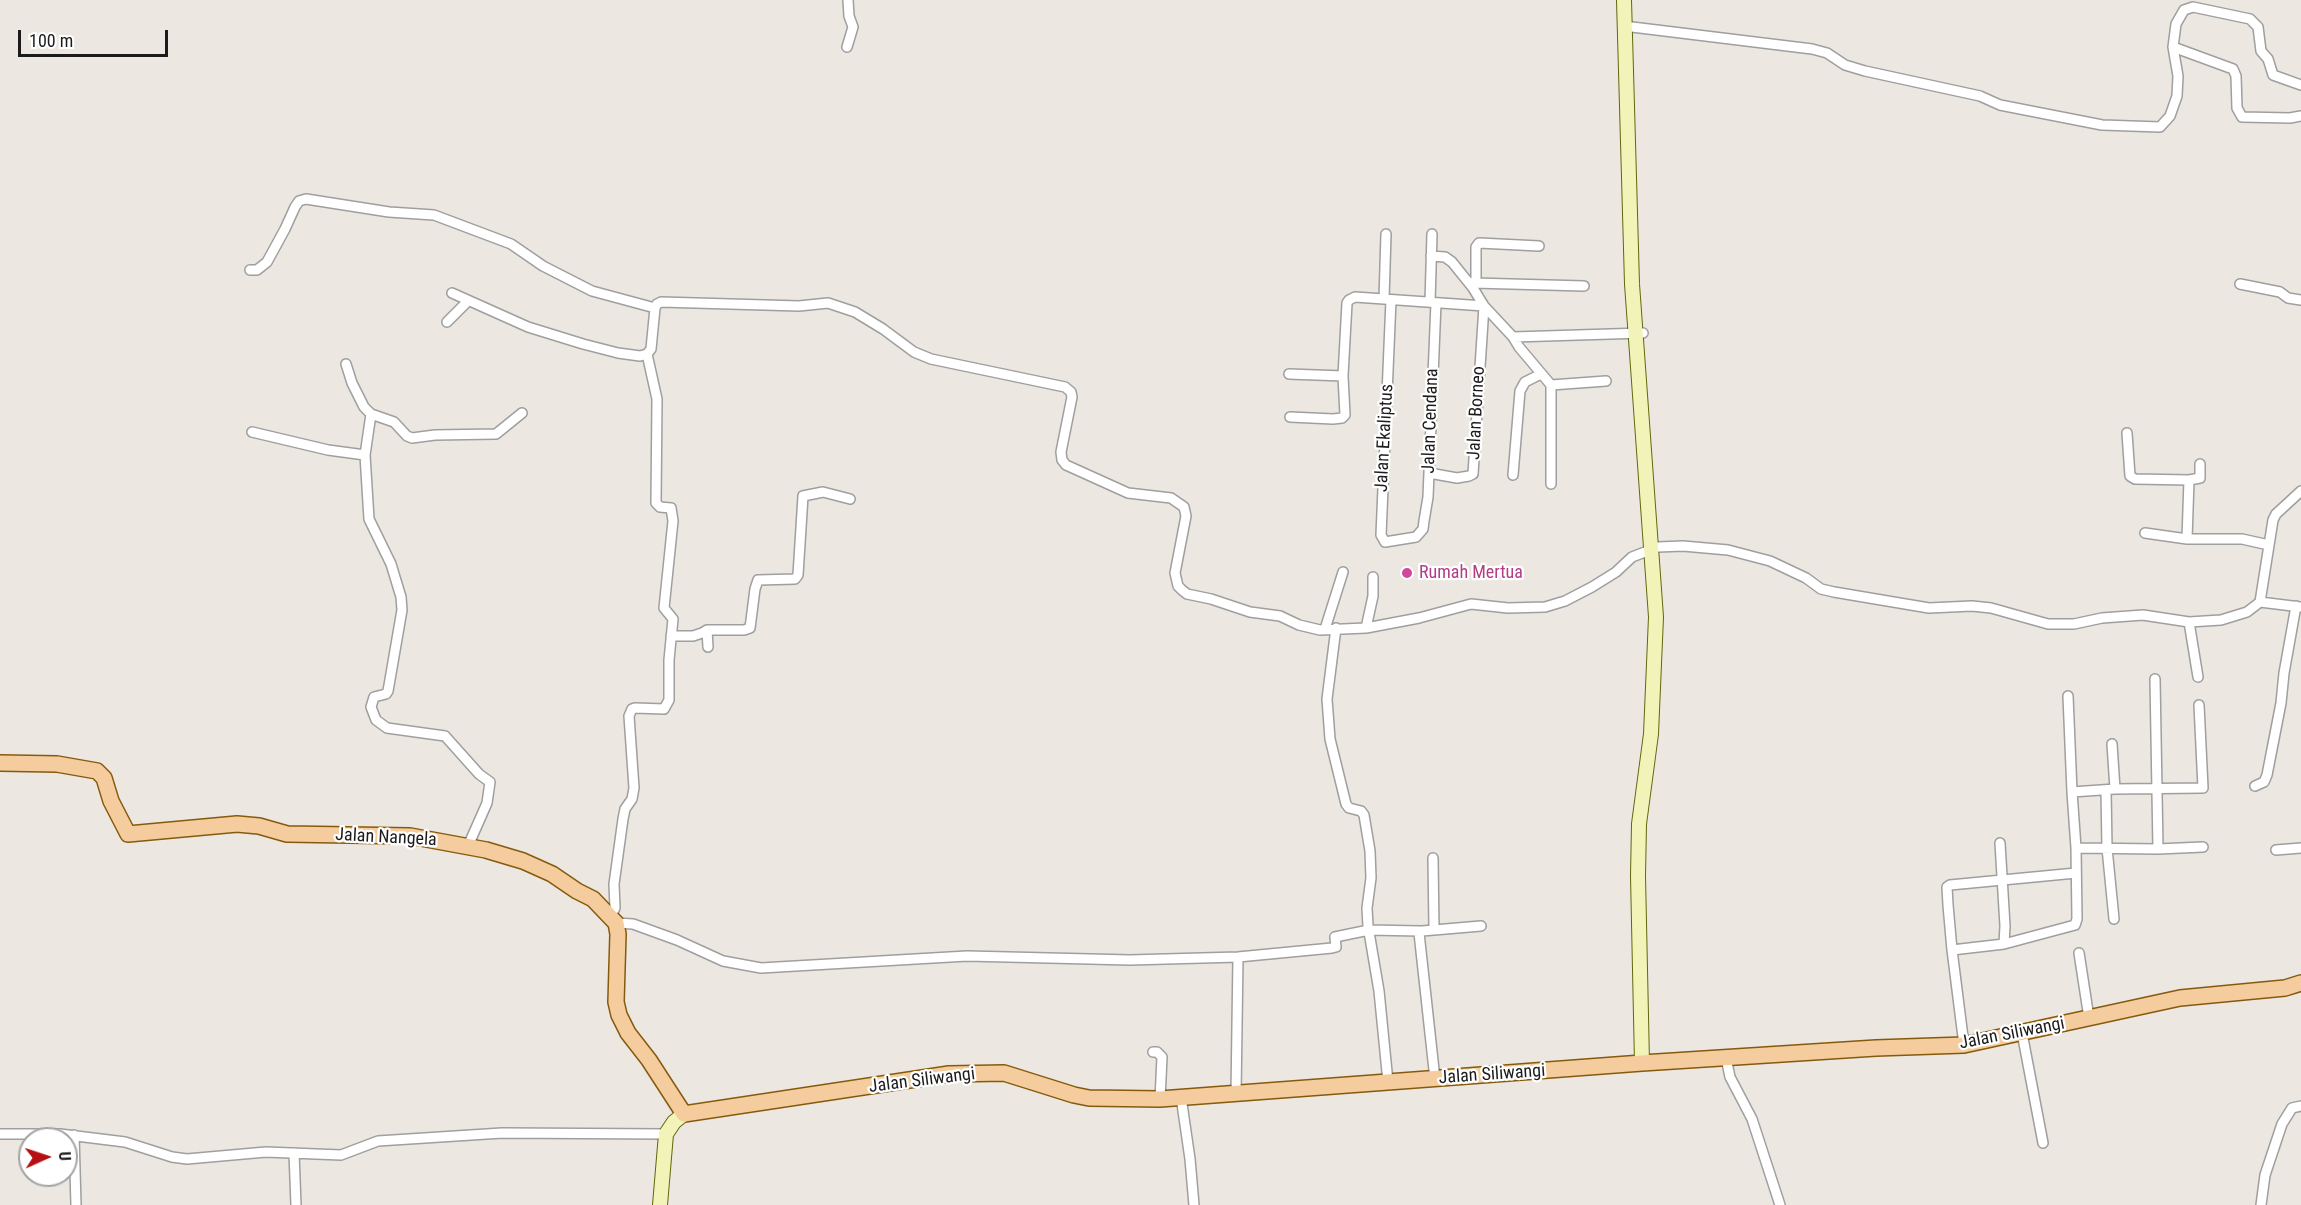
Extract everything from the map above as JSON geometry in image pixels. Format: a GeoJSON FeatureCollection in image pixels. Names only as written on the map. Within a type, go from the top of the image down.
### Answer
{"type":"FeatureCollection","features":[{"type":"Feature","properties":{"kind":"main road","name":"Jalan Nangela"},"geometry":{"type":"LineString","coordinates":[[0,763],[57,764],[97,771],[104,777],[111,801],[128,834],[237,824],[259,826],[287,834],[410,836],[468,846],[510,856],[552,874],[593,899],[614,919]]}},
{"type":"Feature","properties":{"kind":"main road"},"geometry":{"type":"LineString","coordinates":[[614,919],[618,934],[616,1002],[619,1015],[628,1033],[649,1060],[684,1114]]}},
{"type":"Feature","properties":{"kind":"main road","name":"Jalan Siliwangi"},"geometry":{"type":"LineString","coordinates":[[684,1114],[949,1074],[1014,1075],[1089,1098],[1160,1099],[1853,1049],[1965,1045],[2195,995],[2285,988],[2301,983]]}},
{"type":"Feature","properties":{"kind":"street"},"geometry":{"type":"LineString","coordinates":[[847,47],[854,27],[849,16],[848,0]]}},
{"type":"Feature","properties":{"kind":"street"},"geometry":{"type":"LineString","coordinates":[[1624,0],[1631,98],[1639,334],[1655,548],[1656,617],[1651,734],[1639,824],[1638,876],[1645,1063]]}},
{"type":"Feature","properties":{"kind":"street"},"geometry":{"type":"LineString","coordinates":[[1631,0],[1631,98]]}},
{"type":"Feature","properties":{"kind":"street"},"geometry":{"type":"LineString","coordinates":[[1632,27],[1812,49],[1827,53],[1845,65],[1865,71],[1980,96],[2000,105],[2102,125],[2160,127],[2176,102],[2178,76],[2173,47],[2176,24],[2188,7],[2250,19],[2258,27],[2261,51],[2270,63],[2273,75],[2301,85]]}},
{"type":"Feature","properties":{"kind":"street"},"geometry":{"type":"LineString","coordinates":[[2173,47],[2233,69],[2236,76],[2237,108],[2242,117],[2290,118],[2301,116]]}},
{"type":"Feature","properties":{"kind":"street"},"geometry":{"type":"LineString","coordinates":[[250,270],[257,270],[267,262],[294,207],[306,199],[389,212],[434,215],[510,244],[543,266],[592,291],[655,308]]}},
{"type":"Feature","properties":{"kind":"street"},"geometry":{"type":"LineString","coordinates":[[1386,234],[1388,299]]}},
{"type":"Feature","properties":{"kind":"street","name":"Jalan Cendana"},"geometry":{"type":"LineString","coordinates":[[1416,537],[1423,529],[1429,473],[1433,303],[1432,234]]}},
{"type":"Feature","properties":{"kind":"street"},"geometry":{"type":"LineString","coordinates":[[1474,286],[1476,247],[1479,243],[1539,246]]}},
{"type":"Feature","properties":{"kind":"street"},"geometry":{"type":"LineString","coordinates":[[1431,256],[1445,256],[1452,262],[1474,286],[1484,306],[1513,337],[1551,385],[1551,484]]}},
{"type":"Feature","properties":{"kind":"street"},"geometry":{"type":"LineString","coordinates":[[2240,284],[2280,292],[2288,298],[2301,300]]}},
{"type":"Feature","properties":{"kind":"street"},"geometry":{"type":"LineString","coordinates":[[1474,286],[1584,286]]}},
{"type":"Feature","properties":{"kind":"street"},"geometry":{"type":"LineString","coordinates":[[452,293],[528,327],[583,344],[640,356],[647,354],[651,349],[655,308],[661,302],[799,306],[828,303],[855,312],[882,328],[914,352],[932,359],[1065,387],[1071,392],[1072,397],[1061,452],[1062,460],[1066,465],[1128,492],[1171,498],[1184,507],[1186,516],[1175,573],[1178,586],[1187,594],[1250,612],[1280,616],[1299,625],[1325,629],[1366,627],[1419,618],[1471,604],[1527,608],[1565,601],[1600,582],[1632,557],[1655,548],[1709,548],[1746,554],[1786,568],[1821,589],[1917,607],[1991,608],[2048,624],[2074,624],[2102,618],[2143,615],[2189,622],[2221,620],[2240,616],[2260,602],[2299,606],[2284,672],[2281,703],[2267,775],[2264,782],[2255,786]]}},
{"type":"Feature","properties":{"kind":"street"},"geometry":{"type":"LineString","coordinates":[[1290,417],[1342,418],[1345,415],[1343,376],[1347,303],[1354,297],[1484,306]]}},
{"type":"Feature","properties":{"kind":"street","name":"Jalan Ekaliptus"},"geometry":{"type":"LineString","coordinates":[[1388,299],[1381,535],[1385,542],[1416,537]]}},
{"type":"Feature","properties":{"kind":"street"},"geometry":{"type":"LineString","coordinates":[[447,322],[468,301]]}},
{"type":"Feature","properties":{"kind":"street","name":"Jalan Borneo"},"geometry":{"type":"LineString","coordinates":[[1429,473],[1457,478],[1469,477],[1473,474],[1484,306]]}},
{"type":"Feature","properties":{"kind":"street"},"geometry":{"type":"LineString","coordinates":[[1513,337],[1639,334]]}},
{"type":"Feature","properties":{"kind":"street"},"geometry":{"type":"LineString","coordinates":[[647,354],[657,399],[656,503],[660,507],[669,507],[672,510],[673,521],[664,609],[673,619],[669,704],[664,709],[635,708],[629,716],[634,788],[623,819],[614,884],[614,919],[650,930],[723,960],[761,968],[796,964],[967,956],[1130,960],[1238,957],[1332,948],[1336,946],[1335,937],[1369,930],[1420,931],[1481,926]]}},
{"type":"Feature","properties":{"kind":"street"},"geometry":{"type":"LineString","coordinates":[[346,364],[359,398],[371,414],[394,422],[407,436],[412,438],[435,435],[496,434],[522,413]]}},
{"type":"Feature","properties":{"kind":"street"},"geometry":{"type":"LineString","coordinates":[[1289,374],[1343,376]]}},
{"type":"Feature","properties":{"kind":"street"},"geometry":{"type":"LineString","coordinates":[[1513,475],[1520,391],[1525,382],[1540,374]]}},
{"type":"Feature","properties":{"kind":"street"},"geometry":{"type":"LineString","coordinates":[[1551,385],[1606,381]]}},
{"type":"Feature","properties":{"kind":"street"},"geometry":{"type":"LineString","coordinates":[[371,414],[365,455],[369,519],[372,530],[380,540],[391,564],[401,597],[402,609],[388,691],[386,694],[374,697],[371,707],[376,720],[387,728],[445,736],[479,774],[490,782],[487,803],[468,846]]}},
{"type":"Feature","properties":{"kind":"street"},"geometry":{"type":"LineString","coordinates":[[252,432],[328,450],[365,455]]}},
{"type":"Feature","properties":{"kind":"street"},"geometry":{"type":"LineString","coordinates":[[2127,433],[2130,476],[2136,479],[2189,480],[2200,478],[2200,464]]}},
{"type":"Feature","properties":{"kind":"street"},"geometry":{"type":"LineString","coordinates":[[2187,539],[2189,480]]}},
{"type":"Feature","properties":{"kind":"street"},"geometry":{"type":"LineString","coordinates":[[2260,602],[2271,529],[2276,514],[2301,491]]}},
{"type":"Feature","properties":{"kind":"street"},"geometry":{"type":"LineString","coordinates":[[671,636],[693,636],[707,630],[750,628],[758,580],[797,577],[803,496],[823,492],[850,500]]}},
{"type":"Feature","properties":{"kind":"street"},"geometry":{"type":"LineString","coordinates":[[2145,533],[2187,539],[2242,539],[2269,545]]}},
{"type":"Feature","properties":{"kind":"street"},"geometry":{"type":"LineString","coordinates":[[1325,629],[1343,572]]}},
{"type":"Feature","properties":{"kind":"street"},"geometry":{"type":"LineString","coordinates":[[1366,627],[1373,596],[1373,578]]}},
{"type":"Feature","properties":{"kind":"street"},"geometry":{"type":"LineString","coordinates":[[2189,622],[2198,677]]}},
{"type":"Feature","properties":{"kind":"street"},"geometry":{"type":"LineString","coordinates":[[1336,628],[1327,699],[1330,739],[1346,804],[1349,808],[1361,811],[1364,815],[1370,851],[1371,878],[1366,908],[1379,991],[1388,1082]]}},
{"type":"Feature","properties":{"kind":"street"},"geometry":{"type":"LineString","coordinates":[[707,630],[708,647]]}},
{"type":"Feature","properties":{"kind":"street"},"geometry":{"type":"LineString","coordinates":[[2155,679],[2155,789],[2158,849]]}},
{"type":"Feature","properties":{"kind":"street"},"geometry":{"type":"LineString","coordinates":[[1952,950],[2004,944],[2075,925],[2077,919],[2076,848],[2068,696]]}},
{"type":"Feature","properties":{"kind":"street"},"geometry":{"type":"LineString","coordinates":[[2072,792],[2203,788],[2199,705]]}},
{"type":"Feature","properties":{"kind":"street"},"geometry":{"type":"LineString","coordinates":[[2112,744],[2107,848],[2114,919]]}},
{"type":"Feature","properties":{"kind":"street"},"geometry":{"type":"LineString","coordinates":[[2000,843],[2004,944]]}},
{"type":"Feature","properties":{"kind":"street"},"geometry":{"type":"LineString","coordinates":[[2076,848],[2203,847]]}},
{"type":"Feature","properties":{"kind":"street"},"geometry":{"type":"LineString","coordinates":[[2276,850],[2301,848]]}},
{"type":"Feature","properties":{"kind":"street"},"geometry":{"type":"LineString","coordinates":[[1434,858],[1434,929]]}},
{"type":"Feature","properties":{"kind":"street"},"geometry":{"type":"LineString","coordinates":[[1965,1045],[1952,950],[1947,887],[1955,883],[2076,873]]}},
{"type":"Feature","properties":{"kind":"street"},"geometry":{"type":"LineString","coordinates":[[1420,931],[1420,952],[1435,1079]]}},
{"type":"Feature","properties":{"kind":"street"},"geometry":{"type":"LineString","coordinates":[[2079,953],[2089,1018]]}},
{"type":"Feature","properties":{"kind":"street"},"geometry":{"type":"LineString","coordinates":[[1236,1094],[1238,957]]}},
{"type":"Feature","properties":{"kind":"street"},"geometry":{"type":"LineString","coordinates":[[2022,1033],[2043,1143]]}},
{"type":"Feature","properties":{"kind":"street"},"geometry":{"type":"LineString","coordinates":[[1153,1052],[1157,1052],[1162,1057],[1160,1099]]}},
{"type":"Feature","properties":{"kind":"street"},"geometry":{"type":"LineString","coordinates":[[1726,1058],[1730,1077],[1752,1119],[1780,1205]]}},
{"type":"Feature","properties":{"kind":"street"},"geometry":{"type":"LineString","coordinates":[[1181,1097],[1194,1205]]}},
{"type":"Feature","properties":{"kind":"street"},"geometry":{"type":"LineString","coordinates":[[2261,1205],[2265,1175],[2282,1124],[2292,1108],[2301,1106]]}},
{"type":"Feature","properties":{"kind":"street"},"geometry":{"type":"LineString","coordinates":[[660,1205],[666,1134],[674,1122],[684,1114]]}},
{"type":"Feature","properties":{"kind":"street"},"geometry":{"type":"LineString","coordinates":[[78,1136],[125,1142],[162,1154],[187,1158],[266,1152],[341,1155],[378,1141],[502,1132],[666,1134]]}},
{"type":"Feature","properties":{"kind":"street"},"geometry":{"type":"LineString","coordinates":[[0,1134],[18,1134]]}},
{"type":"Feature","properties":{"kind":"street"},"geometry":{"type":"LineString","coordinates":[[294,1153],[296,1205]]}},
{"type":"Feature","properties":{"kind":"street"},"geometry":{"type":"LineString","coordinates":[[75,1187],[76,1205]]}},
{"type":"Feature","properties":{"kind":"place","name":"Rumah Mertua"},"geometry":{"type":"Point","coordinates":[1407,573]}}]}
